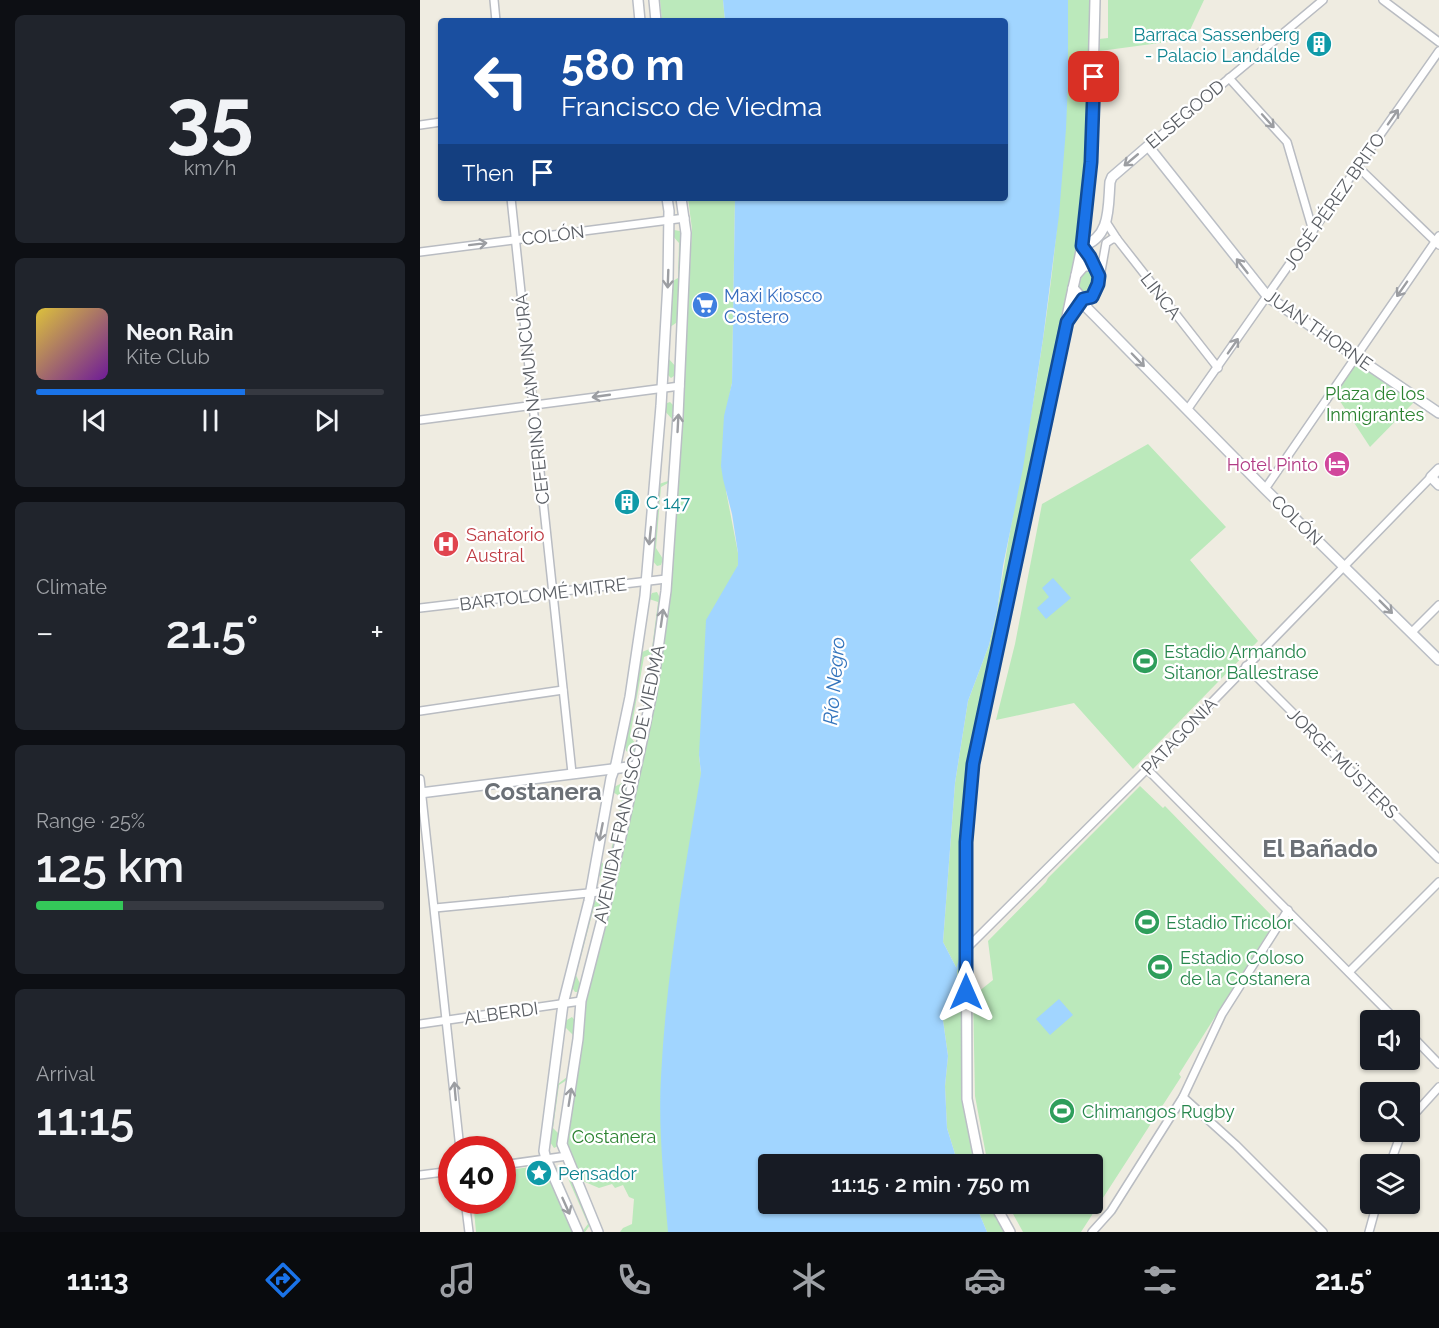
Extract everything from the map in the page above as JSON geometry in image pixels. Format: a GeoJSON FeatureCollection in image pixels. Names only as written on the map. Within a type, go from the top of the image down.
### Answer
{"type":"FeatureCollection","features":[{"type":"Feature","properties":{"kind":"street"},"geometry":{"type":"LineString","coordinates":[[494,0],[496,18]]}},
{"type":"Feature","properties":{"kind":"street"},"geometry":{"type":"LineString","coordinates":[[638,0],[640,18]]}},
{"type":"Feature","properties":{"kind":"street"},"geometry":{"type":"LineString","coordinates":[[654,0],[656,18]]}},
{"type":"Feature","properties":{"kind":"street"},"geometry":{"type":"LineString","coordinates":[[978,1154],[967,1099],[966,842],[973,764],[1082,246],[1091,162],[1095,0]]}},
{"type":"Feature","properties":{"kind":"street","name":"ELSEGOOD"},"geometry":{"type":"LineString","coordinates":[[1106,222],[1112,177],[1323,0]]}},
{"type":"Feature","properties":{"kind":"street"},"geometry":{"type":"LineString","coordinates":[[1383,0],[1439,42]]}},
{"type":"Feature","properties":{"kind":"street","name":"JOSÉ PÉREZ BRITO"},"geometry":{"type":"LineString","coordinates":[[1187,410],[1439,51]]}},
{"type":"Feature","properties":{"kind":"street"},"geometry":{"type":"LineString","coordinates":[[1228,78],[1287,142],[1313,231]]}},
{"type":"Feature","properties":{"kind":"street"},"geometry":{"type":"LineString","coordinates":[[420,125],[438,122]]}},
{"type":"Feature","properties":{"kind":"street","name":"JUAN THORNE"},"geometry":{"type":"LineString","coordinates":[[1148,146],[1268,297],[1439,413]]}},
{"type":"Feature","properties":{"kind":"street"},"geometry":{"type":"LineString","coordinates":[[1265,489],[1438,241],[1358,167]]}},
{"type":"Feature","properties":{"kind":"street","name":"CEFERINO NAMUNCURÁ"},"geometry":{"type":"LineString","coordinates":[[511,201],[572,773]]}},
{"type":"Feature","properties":{"kind":"street","name":"AVENIDA FRANCISCO DE VIEDMA"},"geometry":{"type":"LineString","coordinates":[[578,1232],[544,1151],[563,1004],[590,892],[611,778],[630,697],[646,581],[656,486],[668,282],[667,201]]}},
{"type":"Feature","properties":{"kind":"street","name":"AVENIDA FRANCISCO DE VIEDMA"},"geometry":{"type":"LineString","coordinates":[[598,1232],[562,1144],[579,1039],[581,1001],[609,891],[652,693],[666,579],[680,386],[685,218],[682,201]]}},
{"type":"Feature","properties":{"kind":"street","name":"COLÓN"},"geometry":{"type":"LineString","coordinates":[[420,252],[685,218]]}},
{"type":"Feature","properties":{"kind":"street"},"geometry":{"type":"LineString","coordinates":[[1082,246],[1094,242],[1106,222]]}},
{"type":"Feature","properties":{"kind":"street","name":"LINCA"},"geometry":{"type":"LineString","coordinates":[[1106,222],[1218,368]]}},
{"type":"Feature","properties":{"kind":"street"},"geometry":{"type":"LineString","coordinates":[[1067,322],[1085,299],[1094,294],[1106,243],[1117,239]]}},
{"type":"Feature","properties":{"kind":"street"},"geometry":{"type":"LineString","coordinates":[[1082,246],[1090,257],[1099,279]]}},
{"type":"Feature","properties":{"kind":"street"},"geometry":{"type":"LineString","coordinates":[[1076,275],[1084,266],[1096,269]]}},
{"type":"Feature","properties":{"kind":"street"},"geometry":{"type":"LineString","coordinates":[[1073,288],[1079,296],[1085,299]]}},
{"type":"Feature","properties":{"kind":"street","name":"COLÓN"},"geometry":{"type":"LineString","coordinates":[[1085,299],[1087,308],[1187,410],[1439,660]]}},
{"type":"Feature","properties":{"kind":"street"},"geometry":{"type":"LineString","coordinates":[[420,420],[680,386]]}},
{"type":"Feature","properties":{"kind":"street","name":"PATAGONIA"},"geometry":{"type":"LineString","coordinates":[[966,949],[1147,768],[1439,469]]}},
{"type":"Feature","properties":{"kind":"street"},"geometry":{"type":"LineString","coordinates":[[1431,477],[1439,485]]}},
{"type":"Feature","properties":{"kind":"street","name":"BARTOLOMÉ MITRE"},"geometry":{"type":"LineString","coordinates":[[420,608],[666,579]]}},
{"type":"Feature","properties":{"kind":"street"},"geometry":{"type":"LineString","coordinates":[[1412,632],[1439,605]]}},
{"type":"Feature","properties":{"kind":"street","name":"JORGE MÜSTERS"},"geometry":{"type":"LineString","coordinates":[[1246,666],[1439,859]]}},
{"type":"Feature","properties":{"kind":"street"},"geometry":{"type":"LineString","coordinates":[[420,711],[563,690]]}},
{"type":"Feature","properties":{"kind":"street"},"geometry":{"type":"LineString","coordinates":[[421,793],[636,766]]}},
{"type":"Feature","properties":{"kind":"street"},"geometry":{"type":"LineString","coordinates":[[1147,768],[1386,1010]]}},
{"type":"Feature","properties":{"kind":"street"},"geometry":{"type":"LineString","coordinates":[[420,779],[459,1136]]}},
{"type":"Feature","properties":{"kind":"street"},"geometry":{"type":"LineString","coordinates":[[1349,972],[1439,882]]}},
{"type":"Feature","properties":{"kind":"street"},"geometry":{"type":"LineString","coordinates":[[435,908],[609,891]]}},
{"type":"Feature","properties":{"kind":"street"},"geometry":{"type":"LineString","coordinates":[[1092,1232],[1111,1211],[1183,1097],[1222,1014],[1288,910]]}},
{"type":"Feature","properties":{"kind":"street","name":"ALBERDI"},"geometry":{"type":"LineString","coordinates":[[420,1024],[581,1001]]}},
{"type":"Feature","properties":{"kind":"street"},"geometry":{"type":"LineString","coordinates":[[1420,1044],[1439,1064]]}},
{"type":"Feature","properties":{"kind":"street"},"geometry":{"type":"LineString","coordinates":[[1420,1108],[1439,1088]]}},
{"type":"Feature","properties":{"kind":"street"},"geometry":{"type":"LineString","coordinates":[[1183,1097],[1236,1144],[1323,1232]]}},
{"type":"Feature","properties":{"kind":"street"},"geometry":{"type":"LineString","coordinates":[[516,1163],[567,1156]]}},
{"type":"Feature","properties":{"kind":"street"},"geometry":{"type":"LineString","coordinates":[[420,1175],[438,1173]]}},
{"type":"Feature","properties":{"kind":"street"},"geometry":{"type":"LineString","coordinates":[[467,1214],[469,1232]]}},
{"type":"Feature","properties":{"kind":"street"},"geometry":{"type":"LineString","coordinates":[[1000,1214],[1010,1232]]}},
{"type":"Feature","properties":{"kind":"street"},"geometry":{"type":"LineString","coordinates":[[1369,1232],[1374,1214]]}},
{"type":"Feature","properties":{"kind":"green space"},"geometry":{"type":"Polygon","coordinates":[[[660,0],[723,0],[725,18],[662,18],[660,0]]]}},
{"type":"Feature","properties":{"kind":"green space"},"geometry":{"type":"Polygon","coordinates":[[[1068,0],[1090,0],[1085,164],[1073,276],[968,758],[960,842],[963,951],[961,1026],[962,1102],[973,1154],[955,1154],[947,1128],[945,1086],[948,1056],[943,1020],[946,1016],[956,1012],[958,1006],[957,969],[943,942],[955,783],[968,701],[989,645],[997,612],[1043,339],[1062,170],[1068,0]]]}},
{"type":"Feature","properties":{"kind":"green space"},"geometry":{"type":"Polygon","coordinates":[[[1108,0],[1204,0],[1189,32],[1174,41],[1100,51],[1099,39],[1108,38],[1108,0]]]}},
{"type":"Feature","properties":{"kind":"green space","name":"Costanera"},"geometry":{"type":"Polygon","coordinates":[[[688,201],[735,201],[732,383],[724,423],[726,491],[738,553],[738,565],[699,755],[701,773],[686,1232],[620,1232],[632,1224],[634,1199],[629,1197],[623,1185],[615,1188],[612,1184],[599,1188],[578,1179],[566,1145],[586,1001],[613,894],[656,693],[679,481],[692,229],[688,201]]]}},
{"type":"Feature","properties":{"kind":"green space"},"geometry":{"type":"Polygon","coordinates":[[[674,230],[682,233],[679,321],[670,327],[668,358],[677,368],[677,374],[671,378],[666,373],[671,282],[678,278],[679,243],[672,235],[674,230]]]}},
{"type":"Feature","properties":{"kind":"green space"},"geometry":{"type":"Polygon","coordinates":[[[1091,271],[1095,276],[1092,290],[1088,294],[1083,293],[1078,285],[1084,272],[1091,271]]]}},
{"type":"Feature","properties":{"kind":"green space","name":"Plaza de los Inmigrantes"},"geometry":{"type":"Polygon","coordinates":[[[1359,362],[1416,400],[1370,447],[1334,392],[1353,365],[1359,362]]]}},
{"type":"Feature","properties":{"kind":"green space"},"geometry":{"type":"Polygon","coordinates":[[[670,402],[675,407],[670,482],[661,487],[656,548],[663,559],[661,565],[657,566],[652,560],[659,484],[668,481],[672,419],[664,410],[670,402]]]}},
{"type":"Feature","properties":{"kind":"green space"},"geometry":{"type":"Polygon","coordinates":[[[1148,444],[1226,527],[1190,560],[1258,641],[1133,769],[1074,703],[996,720],[1015,644],[1042,504],[1148,444]]]}},
{"type":"Feature","properties":{"kind":"green space"},"geometry":{"type":"Polygon","coordinates":[[[657,592],[661,600],[654,653],[644,657],[630,736],[637,746],[633,753],[630,753],[626,751],[625,746],[642,652],[652,648],[658,602],[649,599],[652,593],[657,592]]]}},
{"type":"Feature","properties":{"kind":"green space"},"geometry":{"type":"Polygon","coordinates":[[[622,783],[626,790],[609,875],[602,880],[597,872],[600,859],[607,870],[622,798],[613,792],[614,787],[622,783]]]}},
{"type":"Feature","properties":{"kind":"green space"},"geometry":{"type":"Polygon","coordinates":[[[1140,786],[1163,808],[1165,806],[1276,920],[1179,1074],[1181,1077],[1103,1198],[1103,1154],[986,1154],[975,1096],[973,996],[993,980],[988,941],[1140,786]]]}},
{"type":"Feature","properties":{"kind":"green space"},"geometry":{"type":"Polygon","coordinates":[[[598,899],[601,902],[600,911],[594,907],[576,975],[581,986],[578,992],[575,992],[571,986],[592,904],[598,899]]]}},
{"type":"Feature","properties":{"kind":"green space"},"geometry":{"type":"Polygon","coordinates":[[[572,1017],[577,1023],[570,1078],[559,1085],[553,1128],[560,1135],[558,1146],[554,1148],[550,1142],[558,1084],[567,1077],[573,1035],[565,1027],[565,1021],[572,1017]]]}},
{"type":"Feature","properties":{"kind":"green space"},"geometry":{"type":"Polygon","coordinates":[[[560,1165],[567,1168],[590,1225],[585,1232],[582,1232],[588,1224],[567,1176],[556,1175],[554,1170],[560,1165]]]}},
{"type":"Feature","properties":{"kind":"green space"},"geometry":{"type":"Polygon","coordinates":[[[536,1166],[547,1171],[575,1232],[476,1232],[474,1214],[516,1214],[516,1169],[536,1166]]]}},
{"type":"Feature","properties":{"kind":"green space"},"geometry":{"type":"Polygon","coordinates":[[[980,1214],[995,1214],[1004,1232],[987,1232],[980,1214]]]}},
{"type":"Feature","properties":{"kind":"green space"},"geometry":{"type":"Polygon","coordinates":[[[1013,1214],[1093,1214],[1081,1232],[1023,1232],[1013,1214]]]}},
{"type":"Feature","properties":{"kind":"water","name":"Río Negro"},"geometry":{"type":"Polygon","coordinates":[[[723,0],[1068,0],[1066,129],[1059,215],[1043,339],[997,612],[989,645],[968,701],[955,783],[943,942],[957,969],[958,1006],[956,1012],[946,1016],[943,1020],[948,1056],[945,1086],[947,1128],[955,1154],[758,1154],[758,1214],[980,1214],[987,1232],[668,1232],[661,1135],[660,1096],[663,1039],[671,963],[701,773],[699,755],[706,620],[738,565],[732,514],[721,466],[724,416],[732,383],[735,201],[1008,201],[1008,18],[725,18],[723,0]]]}},
{"type":"Feature","properties":{"kind":"water"},"geometry":{"type":"Polygon","coordinates":[[[1053,578],[1071,598],[1046,619],[1037,608],[1049,597],[1042,588],[1053,578]]]}},
{"type":"Feature","properties":{"kind":"water"},"geometry":{"type":"Polygon","coordinates":[[[1059,999],[1073,1015],[1050,1035],[1036,1019],[1059,999]]]}},
{"type":"Feature","properties":{"kind":"waterway"},"geometry":{"type":"LineString","coordinates":[[957,969],[963,951]]}},
{"type":"Feature","properties":{"kind":"place","name":"Barraca Sassenberg - Palacio Landalde"},"geometry":{"type":"Point","coordinates":[1319,44]}},
{"type":"Feature","properties":{"kind":"place","name":"Maxi Kiosco Costero"},"geometry":{"type":"Point","coordinates":[705,305]}},
{"type":"Feature","properties":{"kind":"place","name":"Hotel Pinto"},"geometry":{"type":"Point","coordinates":[1337,464]}},
{"type":"Feature","properties":{"kind":"place","name":"C 147"},"geometry":{"type":"Point","coordinates":[627,502]}},
{"type":"Feature","properties":{"kind":"place","name":"Sanatorio Austral"},"geometry":{"type":"Point","coordinates":[446,544]}},
{"type":"Feature","properties":{"kind":"place","name":"Estadio Armando Sitanor Ballestrase"},"geometry":{"type":"Point","coordinates":[1145,661]}},
{"type":"Feature","properties":{"kind":"place","name":"Estadio Tricolor"},"geometry":{"type":"Point","coordinates":[1147,922]}},
{"type":"Feature","properties":{"kind":"place","name":"Estadio Coloso de la Costanera"},"geometry":{"type":"Point","coordinates":[1160,967]}},
{"type":"Feature","properties":{"kind":"place","name":"Chimangos Rugby"},"geometry":{"type":"Point","coordinates":[1062,1111]}},
{"type":"Feature","properties":{"kind":"place","name":"Pensador"},"geometry":{"type":"Point","coordinates":[539,1173]}},
{"type":"Feature","properties":{"kind":"district","name":"Costanera"},"geometry":{"type":"Point","coordinates":[543,791]}},
{"type":"Feature","properties":{"kind":"district","name":"El Bañado"},"geometry":{"type":"Point","coordinates":[1320,848]}},
{"type":"Feature","properties":{"kind":"route"},"geometry":{"type":"LineString","coordinates":[[966,992],[966,842],[973,764],[1067,322],[1083,299],[1092,297],[1099,282],[1099,274],[1082,246],[1091,162],[1094,77]]}}]}
